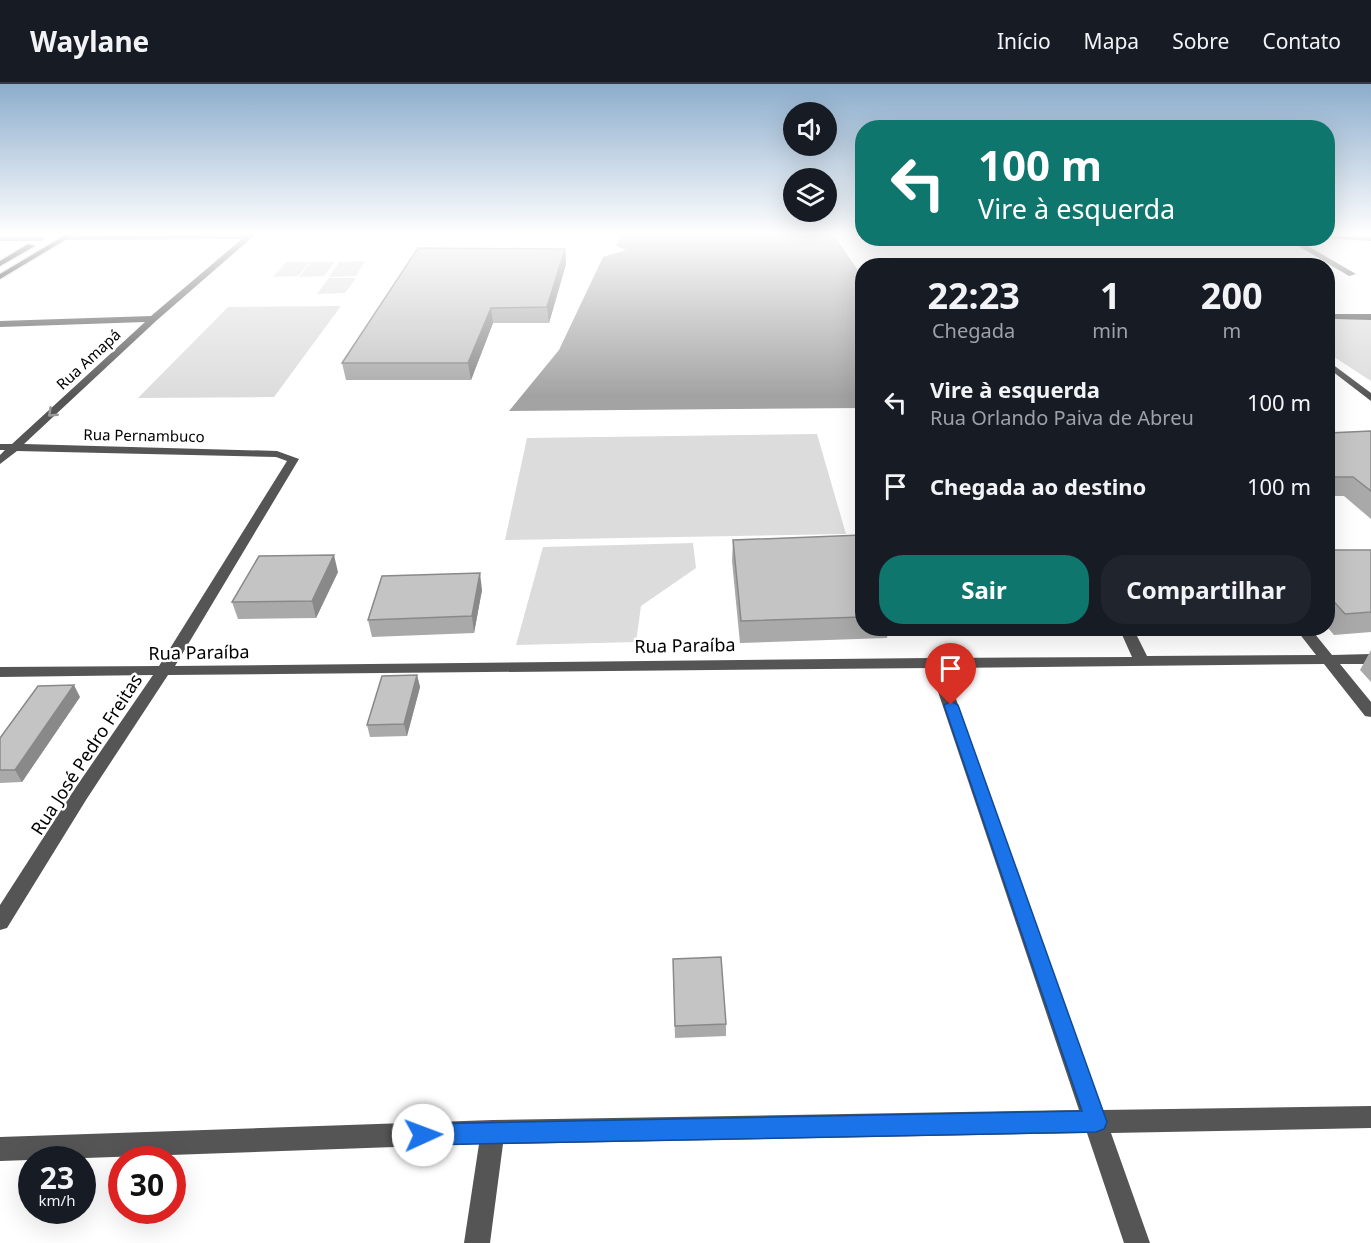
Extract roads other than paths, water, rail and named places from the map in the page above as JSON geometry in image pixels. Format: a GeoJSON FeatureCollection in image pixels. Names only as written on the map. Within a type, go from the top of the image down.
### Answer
{"type":"FeatureCollection","features":[{"type":"Feature","properties":{"kind":"street","name":"Rua Amapá"},"geometry":{"type":"LineString","coordinates":[[0,461],[189,288]]}},
{"type":"Feature","properties":{"kind":"street"},"geometry":{"type":"LineString","coordinates":[[0,316],[37,321]]}},
{"type":"Feature","properties":{"kind":"street"},"geometry":{"type":"LineString","coordinates":[[1335,317],[1371,317]]}},
{"type":"Feature","properties":{"kind":"street"},"geometry":{"type":"LineString","coordinates":[[0,324],[153,319]]}},
{"type":"Feature","properties":{"kind":"street"},"geometry":{"type":"LineString","coordinates":[[1335,370],[1371,398]]}},
{"type":"Feature","properties":{"kind":"street","name":"Rua Pernambuco"},"geometry":{"type":"LineString","coordinates":[[0,447],[287,456]]}},
{"type":"Feature","properties":{"kind":"street","name":"Rua José Pedro Freitas"},"geometry":{"type":"LineString","coordinates":[[0,922],[80,795],[163,672],[292,464],[293,459],[287,456]]}},
{"type":"Feature","properties":{"kind":"street"},"geometry":{"type":"LineString","coordinates":[[1129,636],[1142,660]]}},
{"type":"Feature","properties":{"kind":"street"},"geometry":{"type":"LineString","coordinates":[[1309,636],[1371,712]]}},
{"type":"Feature","properties":{"kind":"street","name":"Rua Paraíba"},"geometry":{"type":"LineString","coordinates":[[0,672],[1371,659]]}},
{"type":"Feature","properties":{"kind":"street"},"geometry":{"type":"LineString","coordinates":[[935,662],[1137,1243]]}},
{"type":"Feature","properties":{"kind":"street"},"geometry":{"type":"LineString","coordinates":[[0,1149],[494,1132],[1371,1117]]}},
{"type":"Feature","properties":{"kind":"street"},"geometry":{"type":"LineString","coordinates":[[477,1243],[494,1132]]}}]}
